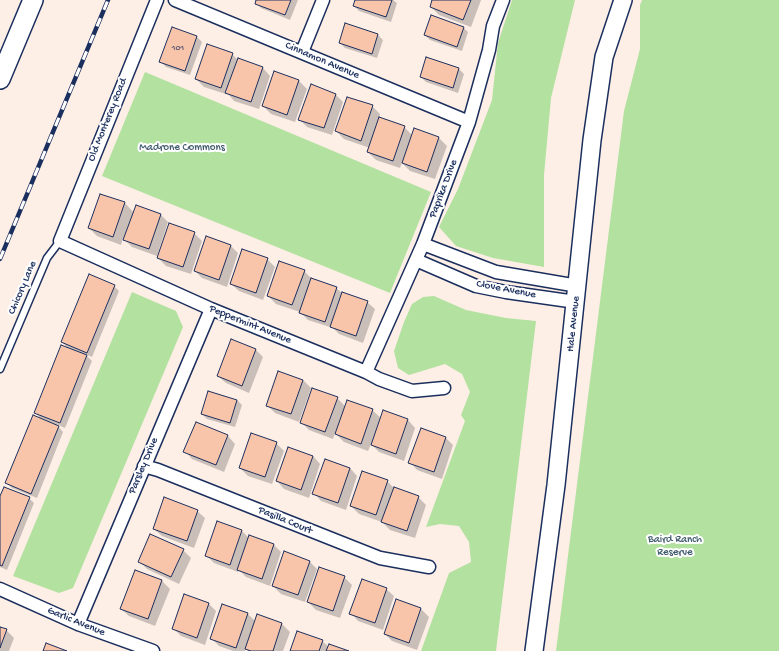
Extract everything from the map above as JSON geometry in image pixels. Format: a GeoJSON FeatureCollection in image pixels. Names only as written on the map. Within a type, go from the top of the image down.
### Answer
{"type":"FeatureCollection","features":[{"type":"Feature","properties":{"kind":"main road"},"geometry":{"type":"LineString","coordinates":[[0,76],[33,0]]}},
{"type":"Feature","properties":{"kind":"main road","name":"Hale Avenue"},"geometry":{"type":"LineString","coordinates":[[534,651],[556,485],[592,140],[604,58],[623,0]]}},
{"type":"Feature","properties":{"kind":"street","name":"Old Monterey Road"},"geometry":{"type":"LineString","coordinates":[[60,241],[157,0]]}},
{"type":"Feature","properties":{"kind":"street","name":"Cinnamon Avenue"},"geometry":{"type":"LineString","coordinates":[[175,0],[469,122]]}},
{"type":"Feature","properties":{"kind":"street"},"geometry":{"type":"LineString","coordinates":[[302,52],[323,0]]}},
{"type":"Feature","properties":{"kind":"street","name":"Paprika Drive"},"geometry":{"type":"LineString","coordinates":[[366,372],[423,244],[469,122],[489,50],[493,26],[504,0]]}},
{"type":"Feature","properties":{"kind":"street","name":"Peppermint Avenue"},"geometry":{"type":"LineString","coordinates":[[60,241],[211,309],[366,372],[379,379],[412,391],[444,388]]}},
{"type":"Feature","properties":{"kind":"street","name":"Clove Avenue"},"geometry":{"type":"LineString","coordinates":[[423,244],[496,272],[577,294]]}},
{"type":"Feature","properties":{"kind":"street","name":"Clove Avenue"},"geometry":{"type":"LineString","coordinates":[[416,260],[476,286],[506,292],[577,294]]}},
{"type":"Feature","properties":{"kind":"street","name":"Parsley Drive"},"geometry":{"type":"LineString","coordinates":[[78,624],[211,309]]}},
{"type":"Feature","properties":{"kind":"street","name":"Pasilla Court"},"geometry":{"type":"LineString","coordinates":[[144,466],[162,471],[380,558],[429,567]]}},
{"type":"Feature","properties":{"kind":"street","name":"Garlic Avenue"},"geometry":{"type":"LineString","coordinates":[[0,589],[78,624],[153,651]]}},
{"type":"Feature","properties":{"kind":"lane","name":"Chicory Lane"},"geometry":{"type":"LineString","coordinates":[[0,369],[47,258],[60,241]]}},
{"type":"Feature","properties":{"kind":"green space"},"geometry":{"type":"Polygon","coordinates":[[[512,0],[575,0],[551,98],[544,175],[544,267],[493,258],[456,246],[439,227],[458,189],[492,100],[498,43],[512,0]]]}},
{"type":"Feature","properties":{"kind":"green space","name":"Baird Ranch Reserve"},"geometry":{"type":"Polygon","coordinates":[[[642,0],[779,0],[779,651],[556,651],[624,111],[640,49],[640,5],[642,0]]]}},
{"type":"Feature","properties":{"kind":"green space","name":"Madrone Commons"},"geometry":{"type":"Polygon","coordinates":[[[145,72],[431,192],[390,293],[102,176],[145,72]]]}},
{"type":"Feature","properties":{"kind":"green space"},"geometry":{"type":"Polygon","coordinates":[[[132,292],[176,311],[183,327],[73,588],[59,593],[13,576],[132,292]]]}},
{"type":"Feature","properties":{"kind":"green space"},"geometry":{"type":"Polygon","coordinates":[[[434,296],[466,310],[506,318],[536,321],[496,651],[421,651],[449,573],[471,562],[469,542],[459,526],[440,524],[426,527],[465,421],[461,415],[470,392],[462,374],[445,364],[409,375],[398,368],[394,351],[412,304],[423,297],[434,296]]]}},
{"type":"Feature","properties":{"kind":"building"},"geometry":{"type":"Polygon","coordinates":[[[256,0],[291,0],[285,15],[255,4],[256,0]]]}},
{"type":"Feature","properties":{"kind":"building"},"geometry":{"type":"Polygon","coordinates":[[[355,0],[392,0],[386,17],[353,6],[355,0]]]}},
{"type":"Feature","properties":{"kind":"building"},"geometry":{"type":"Polygon","coordinates":[[[432,0],[471,0],[463,20],[430,7],[432,0]]]}},
{"type":"Feature","properties":{"kind":"building"},"geometry":{"type":"Polygon","coordinates":[[[431,15],[464,27],[457,47],[424,35],[431,15]]]}},
{"type":"Feature","properties":{"kind":"building"},"geometry":{"type":"Polygon","coordinates":[[[345,23],[378,34],[372,54],[339,43],[345,23]]]}},
{"type":"Feature","properties":{"kind":"building"},"geometry":{"type":"Polygon","coordinates":[[[172,27],[197,36],[185,71],[159,62],[172,27]]]}},
{"type":"Feature","properties":{"kind":"building"},"geometry":{"type":"Polygon","coordinates":[[[207,44],[233,53],[221,88],[195,79],[207,44]]]}},
{"type":"Feature","properties":{"kind":"building"},"geometry":{"type":"Polygon","coordinates":[[[426,57],[459,68],[453,88],[420,77],[426,57]]]}},
{"type":"Feature","properties":{"kind":"building"},"geometry":{"type":"Polygon","coordinates":[[[238,58],[263,67],[251,102],[225,93],[238,58]]]}},
{"type":"Feature","properties":{"kind":"building"},"geometry":{"type":"Polygon","coordinates":[[[274,71],[299,80],[287,115],[262,106],[274,71]]]}},
{"type":"Feature","properties":{"kind":"building"},"geometry":{"type":"Polygon","coordinates":[[[311,84],[336,94],[324,128],[298,120],[311,84]]]}},
{"type":"Feature","properties":{"kind":"building"},"geometry":{"type":"Polygon","coordinates":[[[347,97],[373,105],[361,141],[335,131],[347,97]]]}},
{"type":"Feature","properties":{"kind":"building"},"geometry":{"type":"Polygon","coordinates":[[[379,117],[405,126],[393,161],[367,152],[379,117]]]}},
{"type":"Feature","properties":{"kind":"building"},"geometry":{"type":"Polygon","coordinates":[[[414,128],[439,137],[427,172],[402,163],[414,128]]]}},
{"type":"Feature","properties":{"kind":"building"},"geometry":{"type":"Polygon","coordinates":[[[100,194],[125,202],[113,237],[88,228],[100,194]]]}},
{"type":"Feature","properties":{"kind":"building"},"geometry":{"type":"Polygon","coordinates":[[[136,205],[161,214],[149,249],[123,240],[136,205]]]}},
{"type":"Feature","properties":{"kind":"building"},"geometry":{"type":"Polygon","coordinates":[[[169,223],[195,232],[183,267],[157,258],[169,223]]]}},
{"type":"Feature","properties":{"kind":"building"},"geometry":{"type":"Polygon","coordinates":[[[206,236],[231,245],[219,280],[194,271],[206,236]]]}},
{"type":"Feature","properties":{"kind":"building"},"geometry":{"type":"Polygon","coordinates":[[[242,249],[268,258],[256,293],[230,284],[242,249]]]}},
{"type":"Feature","properties":{"kind":"building"},"geometry":{"type":"Polygon","coordinates":[[[279,261],[305,270],[292,305],[267,296],[279,261]]]}},
{"type":"Feature","properties":{"kind":"building"},"geometry":{"type":"Polygon","coordinates":[[[89,274],[115,285],[87,353],[61,342],[89,274]]]}},
{"type":"Feature","properties":{"kind":"building"},"geometry":{"type":"Polygon","coordinates":[[[311,278],[337,287],[325,322],[299,313],[311,278]]]}},
{"type":"Feature","properties":{"kind":"building"},"geometry":{"type":"Polygon","coordinates":[[[342,292],[368,301],[356,336],[330,327],[342,292]]]}},
{"type":"Feature","properties":{"kind":"building"},"geometry":{"type":"Polygon","coordinates":[[[231,339],[256,349],[242,386],[217,376],[231,339]]]}},
{"type":"Feature","properties":{"kind":"building"},"geometry":{"type":"Polygon","coordinates":[[[61,345],[87,355],[60,423],[34,413],[61,345]]]}},
{"type":"Feature","properties":{"kind":"building"},"geometry":{"type":"Polygon","coordinates":[[[278,371],[303,380],[291,414],[266,406],[278,371]]]}},
{"type":"Feature","properties":{"kind":"building"},"geometry":{"type":"Polygon","coordinates":[[[312,388],[338,397],[325,432],[300,423],[312,388]]]}},
{"type":"Feature","properties":{"kind":"building"},"geometry":{"type":"Polygon","coordinates":[[[208,391],[237,400],[230,423],[201,414],[208,391]]]}},
{"type":"Feature","properties":{"kind":"building"},"geometry":{"type":"Polygon","coordinates":[[[347,400],[373,409],[361,444],[335,434],[347,400]]]}},
{"type":"Feature","properties":{"kind":"building"},"geometry":{"type":"Polygon","coordinates":[[[383,410],[408,419],[396,454],[371,445],[383,410]]]}},
{"type":"Feature","properties":{"kind":"building"},"geometry":{"type":"Polygon","coordinates":[[[33,415],[59,426],[31,494],[5,483],[33,415]]]}},
{"type":"Feature","properties":{"kind":"building"},"geometry":{"type":"Polygon","coordinates":[[[196,422],[228,435],[216,465],[183,452],[196,422]]]}},
{"type":"Feature","properties":{"kind":"building"},"geometry":{"type":"Polygon","coordinates":[[[421,428],[446,437],[434,472],[408,463],[421,428]]]}},
{"type":"Feature","properties":{"kind":"building"},"geometry":{"type":"Polygon","coordinates":[[[251,433],[277,442],[265,477],[239,468],[251,433]]]}},
{"type":"Feature","properties":{"kind":"building"},"geometry":{"type":"Polygon","coordinates":[[[288,447],[313,456],[301,490],[276,481],[288,447]]]}},
{"type":"Feature","properties":{"kind":"building"},"geometry":{"type":"Polygon","coordinates":[[[325,459],[350,468],[338,503],[312,494],[325,459]]]}},
{"type":"Feature","properties":{"kind":"building"},"geometry":{"type":"Polygon","coordinates":[[[362,471],[388,480],[376,515],[350,506],[362,471]]]}},
{"type":"Feature","properties":{"kind":"building"},"geometry":{"type":"Polygon","coordinates":[[[4,487],[30,497],[2,566],[0,565],[0,496],[4,487]]]}},
{"type":"Feature","properties":{"kind":"building"},"geometry":{"type":"Polygon","coordinates":[[[394,487],[419,496],[407,531],[381,522],[394,487]]]}},
{"type":"Feature","properties":{"kind":"building"},"geometry":{"type":"Polygon","coordinates":[[[164,497],[198,510],[187,541],[153,529],[164,497]]]}},
{"type":"Feature","properties":{"kind":"building"},"geometry":{"type":"Polygon","coordinates":[[[217,521],[242,530],[230,565],[205,556],[217,521]]]}},
{"type":"Feature","properties":{"kind":"building"},"geometry":{"type":"Polygon","coordinates":[[[150,534],[184,549],[171,577],[138,562],[150,534]]]}},
{"type":"Feature","properties":{"kind":"building"},"geometry":{"type":"Polygon","coordinates":[[[249,535],[274,544],[262,579],[237,570],[249,535]]]}},
{"type":"Feature","properties":{"kind":"building"},"geometry":{"type":"Polygon","coordinates":[[[284,551],[310,561],[298,595],[272,586],[284,551]]]}},
{"type":"Feature","properties":{"kind":"building"},"geometry":{"type":"Polygon","coordinates":[[[319,567],[345,576],[333,611],[307,602],[319,567]]]}},
{"type":"Feature","properties":{"kind":"building"},"geometry":{"type":"Polygon","coordinates":[[[135,570],[162,580],[148,619],[120,609],[135,570]]]}},
{"type":"Feature","properties":{"kind":"building"},"geometry":{"type":"Polygon","coordinates":[[[362,579],[387,588],[375,623],[349,614],[362,579]]]}},
{"type":"Feature","properties":{"kind":"building"},"geometry":{"type":"Polygon","coordinates":[[[184,594],[209,603],[197,638],[172,629],[184,594]]]}},
{"type":"Feature","properties":{"kind":"building"},"geometry":{"type":"Polygon","coordinates":[[[396,599],[421,608],[409,643],[384,634],[396,599]]]}},
{"type":"Feature","properties":{"kind":"building"},"geometry":{"type":"Polygon","coordinates":[[[222,604],[248,613],[236,648],[210,639],[222,604]]]}},
{"type":"Feature","properties":{"kind":"building"},"geometry":{"type":"Polygon","coordinates":[[[257,614],[282,623],[273,651],[251,651],[245,649],[257,614]]]}},
{"type":"Feature","properties":{"kind":"building"},"geometry":{"type":"Polygon","coordinates":[[[0,627],[7,629],[0,648],[0,627]]]}},
{"type":"Feature","properties":{"kind":"building"},"geometry":{"type":"Polygon","coordinates":[[[297,631],[323,640],[319,651],[290,651],[297,631]]]}},
{"type":"Feature","properties":{"kind":"building"},"geometry":{"type":"Polygon","coordinates":[[[46,643],[67,651],[43,651],[46,643]]]}},
{"type":"Feature","properties":{"kind":"building"},"geometry":{"type":"Polygon","coordinates":[[[329,644],[349,651],[326,651],[329,644]]]}},
{"type":"Feature","properties":{"kind":"railway"},"geometry":{"type":"LineString","coordinates":[[0,259],[108,0]]}}]}
